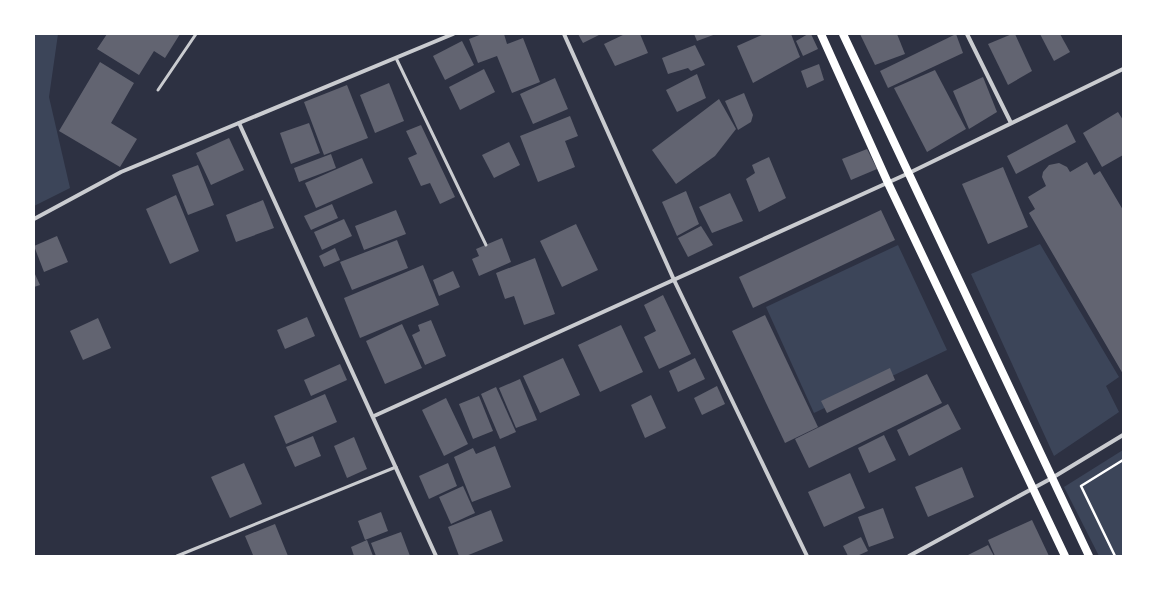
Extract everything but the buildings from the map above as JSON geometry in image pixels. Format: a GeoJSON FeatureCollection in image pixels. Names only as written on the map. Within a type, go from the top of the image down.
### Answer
{"type":"FeatureCollection","features":[{"type":"Feature","properties":{"kind":"main road"},"geometry":{"type":"LineString","coordinates":[[821,34],[888,183],[1066,556]]}},
{"type":"Feature","properties":{"kind":"main road"},"geometry":{"type":"LineString","coordinates":[[843,34],[1089,556]]}},
{"type":"Feature","properties":{"kind":"street"},"geometry":{"type":"LineString","coordinates":[[34,219],[121,172],[453,34]]}},
{"type":"Feature","properties":{"kind":"street"},"geometry":{"type":"LineString","coordinates":[[564,34],[674,280],[807,556]]}},
{"type":"Feature","properties":{"kind":"street"},"geometry":{"type":"LineString","coordinates":[[966,34],[1012,124]]}},
{"type":"Feature","properties":{"kind":"street"},"geometry":{"type":"LineString","coordinates":[[374,416],[888,183],[1123,69]]}},
{"type":"Feature","properties":{"kind":"street"},"geometry":{"type":"LineString","coordinates":[[239,123],[374,416],[436,556]]}},
{"type":"Feature","properties":{"kind":"street"},"geometry":{"type":"LineString","coordinates":[[909,556],[1052,478],[1123,435]]}},
{"type":"Feature","properties":{"kind":"lane"},"geometry":{"type":"LineString","coordinates":[[158,90],[196,34]]}},
{"type":"Feature","properties":{"kind":"lane"},"geometry":{"type":"LineString","coordinates":[[396,58],[486,245]]}},
{"type":"Feature","properties":{"kind":"lane"},"geometry":{"type":"LineString","coordinates":[[177,556],[396,467]]}},
{"type":"Feature","properties":{"kind":"path"},"geometry":{"type":"LineString","coordinates":[[1115,556],[1081,486],[1123,460]]}},
{"type":"Feature","properties":{"kind":"shaded area"},"geometry":{"type":"Polygon","coordinates":[[[34,34],[58,34],[49,97],[70,188],[34,206],[34,34]]]}},
{"type":"Feature","properties":{"kind":"shaded area"},"geometry":{"type":"Polygon","coordinates":[[[1040,244],[1119,377],[1106,386],[1119,412],[1054,456],[971,274],[1040,244]]]}},
{"type":"Feature","properties":{"kind":"shaded area"},"geometry":{"type":"Polygon","coordinates":[[[898,245],[947,350],[814,413],[766,307],[898,245]]]}},
{"type":"Feature","properties":{"kind":"shaded area"},"geometry":{"type":"Polygon","coordinates":[[[1123,450],[1123,556],[1099,556],[1064,487],[1123,450]]]}}]}
